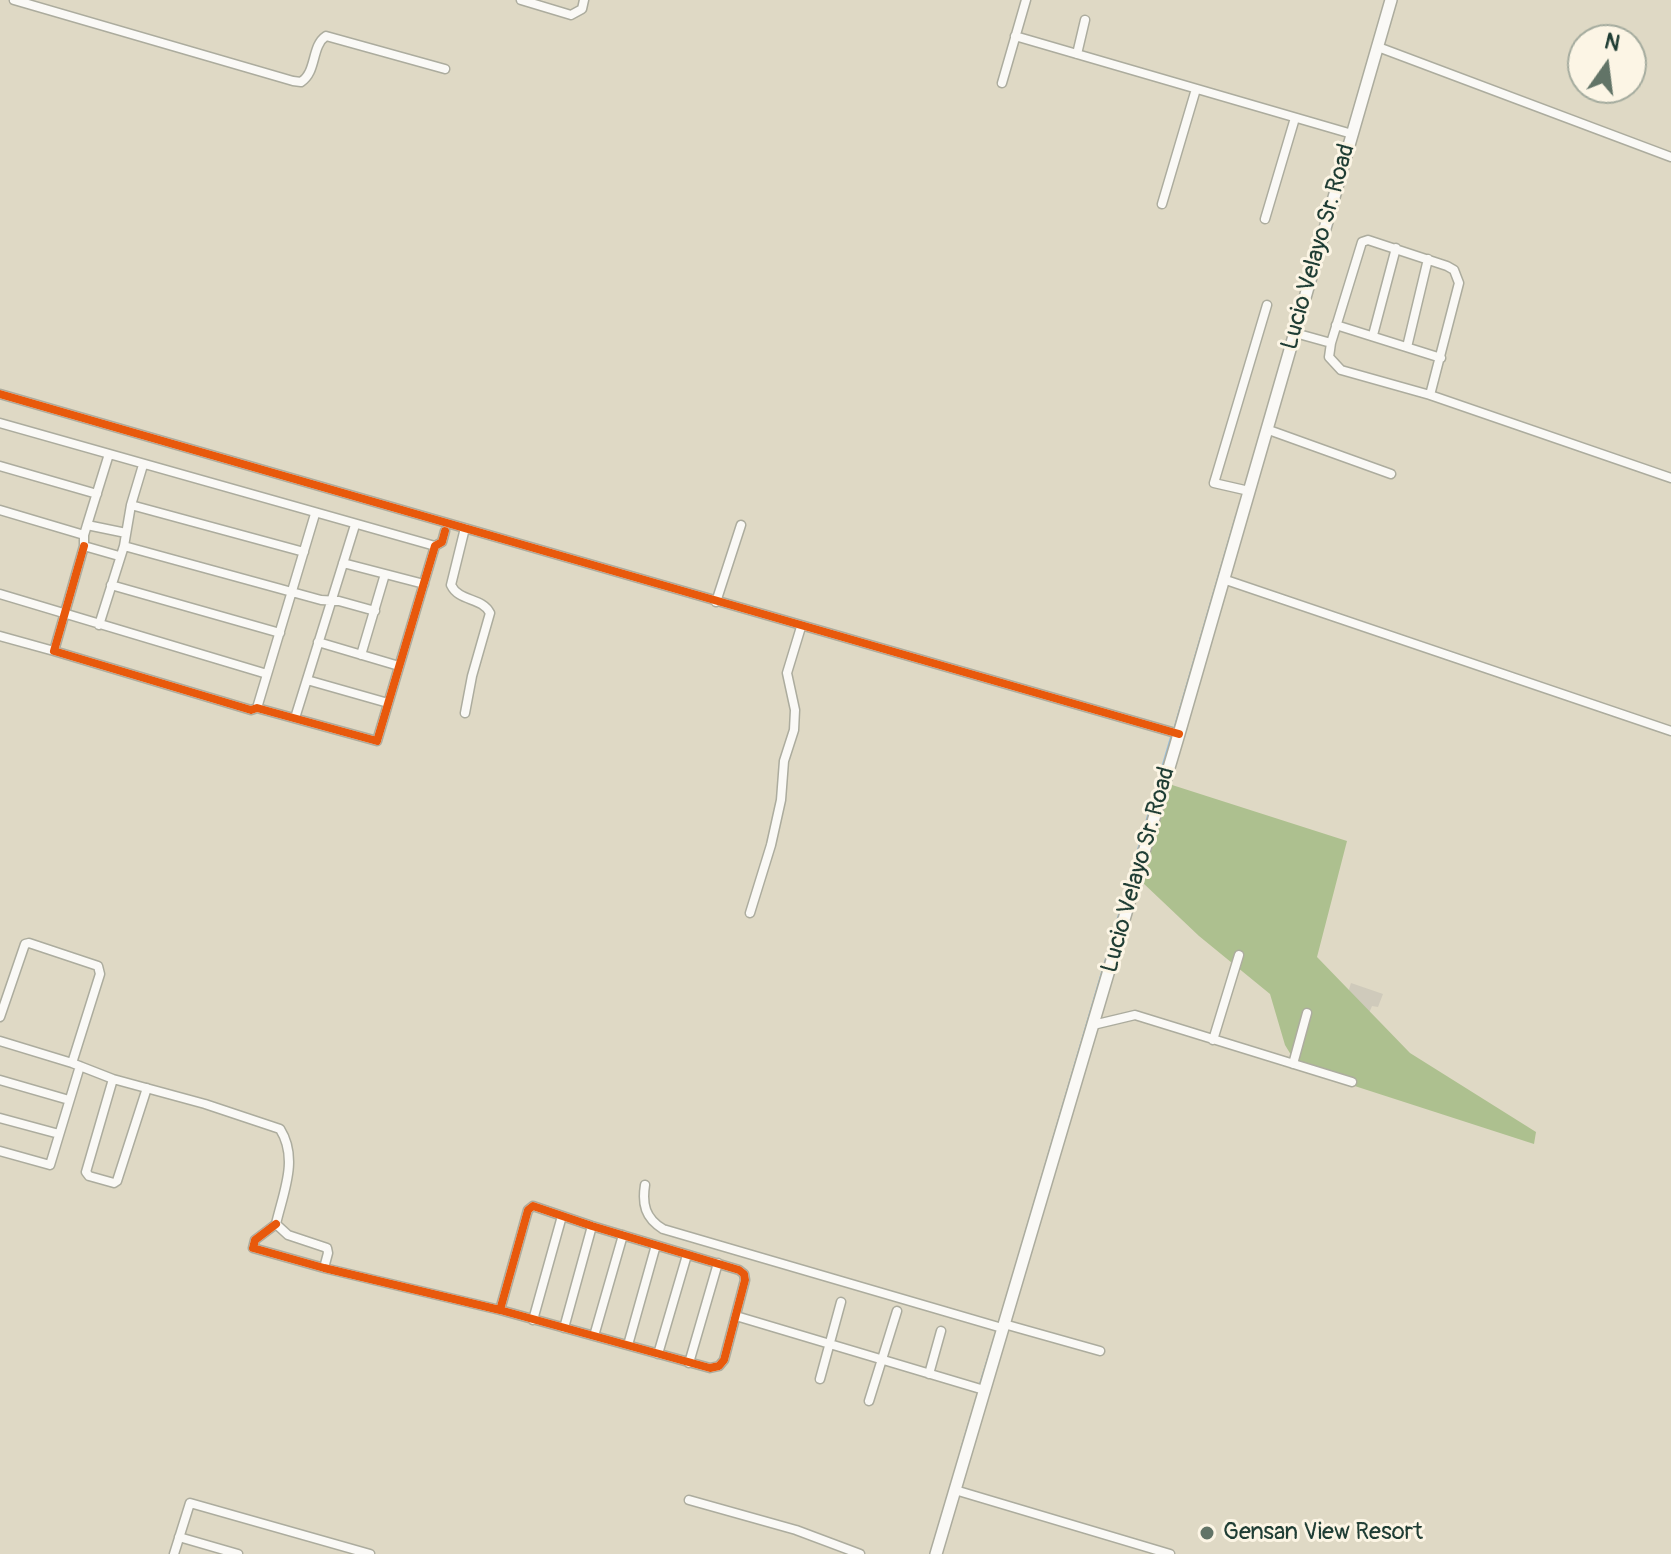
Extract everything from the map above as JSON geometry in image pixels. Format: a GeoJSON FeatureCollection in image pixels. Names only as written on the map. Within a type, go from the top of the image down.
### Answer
{"type":"FeatureCollection","features":[{"type":"Feature","properties":{"kind":"main road","name":"Lucio Velayo Sr. Road"},"geometry":{"type":"LineString","coordinates":[[936,1554],[1000,1326],[1179,734],[1391,0]]}},
{"type":"Feature","properties":{"kind":"street"},"geometry":{"type":"LineString","coordinates":[[14,0],[293,81],[301,82],[309,75],[320,40],[326,36],[445,69]]}},
{"type":"Feature","properties":{"kind":"street"},"geometry":{"type":"LineString","coordinates":[[521,0],[549,4],[571,15],[582,9],[584,0]]}},
{"type":"Feature","properties":{"kind":"street"},"geometry":{"type":"LineString","coordinates":[[1002,83],[1026,0]]}},
{"type":"Feature","properties":{"kind":"street"},"geometry":{"type":"LineString","coordinates":[[1077,54],[1085,20]]}},
{"type":"Feature","properties":{"kind":"street"},"geometry":{"type":"LineString","coordinates":[[1015,36],[1352,134]]}},
{"type":"Feature","properties":{"kind":"street"},"geometry":{"type":"LineString","coordinates":[[1378,47],[1671,157]]}},
{"type":"Feature","properties":{"kind":"street"},"geometry":{"type":"LineString","coordinates":[[1162,204],[1196,89]]}},
{"type":"Feature","properties":{"kind":"street"},"geometry":{"type":"LineString","coordinates":[[1265,219],[1295,118]]}},
{"type":"Feature","properties":{"kind":"street"},"geometry":{"type":"LineString","coordinates":[[1430,395],[1459,283],[1454,270],[1396,248],[1368,240],[1362,242],[1331,343],[1329,357],[1341,370],[1430,395],[1671,478]]}},
{"type":"Feature","properties":{"kind":"street"},"geometry":{"type":"LineString","coordinates":[[1373,335],[1396,248]]}},
{"type":"Feature","properties":{"kind":"street"},"geometry":{"type":"LineString","coordinates":[[1407,347],[1428,259]]}},
{"type":"Feature","properties":{"kind":"street"},"geometry":{"type":"LineString","coordinates":[[1249,491],[1214,483],[1267,305]]}},
{"type":"Feature","properties":{"kind":"street"},"geometry":{"type":"LineString","coordinates":[[1336,325],[1441,358]]}},
{"type":"Feature","properties":{"kind":"street"},"geometry":{"type":"LineString","coordinates":[[1295,333],[1331,343]]}},
{"type":"Feature","properties":{"kind":"street"},"geometry":{"type":"LineString","coordinates":[[0,394],[1179,734]]}},
{"type":"Feature","properties":{"kind":"street"},"geometry":{"type":"LineString","coordinates":[[0,423],[435,546]]}},
{"type":"Feature","properties":{"kind":"street"},"geometry":{"type":"LineString","coordinates":[[1266,429],[1391,474]]}},
{"type":"Feature","properties":{"kind":"street"},"geometry":{"type":"LineString","coordinates":[[54,651],[109,454]]}},
{"type":"Feature","properties":{"kind":"street"},"geometry":{"type":"LineString","coordinates":[[99,625],[124,546],[131,505],[143,465]]}},
{"type":"Feature","properties":{"kind":"street"},"geometry":{"type":"LineString","coordinates":[[0,466],[97,494]]}},
{"type":"Feature","properties":{"kind":"street"},"geometry":{"type":"LineString","coordinates":[[131,505],[304,552]]}},
{"type":"Feature","properties":{"kind":"street"},"geometry":{"type":"LineString","coordinates":[[0,510],[84,535]]}},
{"type":"Feature","properties":{"kind":"street"},"geometry":{"type":"LineString","coordinates":[[257,708],[315,514]]}},
{"type":"Feature","properties":{"kind":"street"},"geometry":{"type":"LineString","coordinates":[[87,525],[126,533]]}},
{"type":"Feature","properties":{"kind":"street"},"geometry":{"type":"LineString","coordinates":[[295,718],[355,525]]}},
{"type":"Feature","properties":{"kind":"street"},"geometry":{"type":"LineString","coordinates":[[716,602],[741,525]]}},
{"type":"Feature","properties":{"kind":"street"},"geometry":{"type":"LineString","coordinates":[[465,528],[451,585],[458,595],[483,604],[490,613],[465,713]]}},
{"type":"Feature","properties":{"kind":"street"},"geometry":{"type":"LineString","coordinates":[[0,636],[251,710],[257,708],[377,741],[435,546],[442,542],[445,531]]}},
{"type":"Feature","properties":{"kind":"street"},"geometry":{"type":"LineString","coordinates":[[84,546],[119,556]]}},
{"type":"Feature","properties":{"kind":"street"},"geometry":{"type":"LineString","coordinates":[[124,546],[292,592],[375,611]]}},
{"type":"Feature","properties":{"kind":"street"},"geometry":{"type":"LineString","coordinates":[[343,563],[424,584]]}},
{"type":"Feature","properties":{"kind":"street"},"geometry":{"type":"LineString","coordinates":[[361,655],[385,574]]}},
{"type":"Feature","properties":{"kind":"street"},"geometry":{"type":"LineString","coordinates":[[1223,579],[1671,731]]}},
{"type":"Feature","properties":{"kind":"street"},"geometry":{"type":"LineString","coordinates":[[111,585],[280,633]]}},
{"type":"Feature","properties":{"kind":"street"},"geometry":{"type":"LineString","coordinates":[[0,594],[267,674]]}},
{"type":"Feature","properties":{"kind":"street"},"geometry":{"type":"LineString","coordinates":[[750,913],[771,845],[781,800],[784,761],[794,730],[795,710],[787,673],[801,627]]}},
{"type":"Feature","properties":{"kind":"street"},"geometry":{"type":"LineString","coordinates":[[318,642],[399,666]]}},
{"type":"Feature","properties":{"kind":"street"},"geometry":{"type":"LineString","coordinates":[[307,680],[388,703]]}},
{"type":"Feature","properties":{"kind":"street"},"geometry":{"type":"LineString","coordinates":[[0,1017],[25,944],[98,966],[100,974],[50,1165],[0,1151]]}},
{"type":"Feature","properties":{"kind":"street"},"geometry":{"type":"LineString","coordinates":[[1213,1040],[1239,955]]}},
{"type":"Feature","properties":{"kind":"street"},"geometry":{"type":"LineString","coordinates":[[1293,1064],[1307,1013]]}},
{"type":"Feature","properties":{"kind":"street"},"geometry":{"type":"LineString","coordinates":[[1093,1025],[1135,1015],[1352,1082]]}},
{"type":"Feature","properties":{"kind":"street"},"geometry":{"type":"LineString","coordinates":[[0,1041],[280,1129],[285,1136],[290,1173],[276,1224],[255,1240],[253,1248],[500,1310],[710,1368],[722,1364],[745,1280],[744,1274],[718,1263],[592,1226],[535,1205],[528,1210],[500,1310]]}},
{"type":"Feature","properties":{"kind":"street"},"geometry":{"type":"LineString","coordinates":[[113,1079],[86,1172],[89,1176],[114,1183],[147,1088]]}},
{"type":"Feature","properties":{"kind":"street"},"geometry":{"type":"LineString","coordinates":[[0,1080],[69,1100]]}},
{"type":"Feature","properties":{"kind":"street"},"geometry":{"type":"LineString","coordinates":[[0,1118],[59,1134]]}},
{"type":"Feature","properties":{"kind":"street"},"geometry":{"type":"LineString","coordinates":[[645,1185],[644,1208],[663,1229],[1000,1326],[1100,1351]]}},
{"type":"Feature","properties":{"kind":"street"},"geometry":{"type":"LineString","coordinates":[[533,1320],[562,1216]]}},
{"type":"Feature","properties":{"kind":"street"},"geometry":{"type":"LineString","coordinates":[[276,1224],[288,1235],[327,1248],[324,1268]]}},
{"type":"Feature","properties":{"kind":"street"},"geometry":{"type":"LineString","coordinates":[[564,1328],[592,1226]]}},
{"type":"Feature","properties":{"kind":"street"},"geometry":{"type":"LineString","coordinates":[[594,1336],[623,1235]]}},
{"type":"Feature","properties":{"kind":"street"},"geometry":{"type":"LineString","coordinates":[[628,1345],[656,1245]]}},
{"type":"Feature","properties":{"kind":"street"},"geometry":{"type":"LineString","coordinates":[[658,1354],[687,1255]]}},
{"type":"Feature","properties":{"kind":"street"},"geometry":{"type":"LineString","coordinates":[[689,1363],[718,1263]]}},
{"type":"Feature","properties":{"kind":"street"},"geometry":{"type":"LineString","coordinates":[[820,1379],[841,1302]]}},
{"type":"Feature","properties":{"kind":"street"},"geometry":{"type":"LineString","coordinates":[[869,1401],[897,1311]]}},
{"type":"Feature","properties":{"kind":"street"},"geometry":{"type":"LineString","coordinates":[[736,1316],[982,1389]]}},
{"type":"Feature","properties":{"kind":"street"},"geometry":{"type":"LineString","coordinates":[[929,1374],[941,1331]]}},
{"type":"Feature","properties":{"kind":"street"},"geometry":{"type":"LineString","coordinates":[[955,1490],[1170,1554]]}},
{"type":"Feature","properties":{"kind":"street"},"geometry":{"type":"LineString","coordinates":[[689,1500],[796,1530],[860,1554]]}},
{"type":"Feature","properties":{"kind":"street"},"geometry":{"type":"LineString","coordinates":[[174,1554],[190,1503],[370,1554]]}},
{"type":"Feature","properties":{"kind":"street"},"geometry":{"type":"LineString","coordinates":[[179,1537],[238,1554]]}},
{"type":"Feature","properties":{"kind":"shaded area"},"geometry":{"type":"Polygon","coordinates":[[[1351,983],[1383,994],[1378,1007],[1372,1006],[1367,1018],[1343,1009],[1351,983]]]}},
{"type":"Feature","properties":{"kind":"green space"},"geometry":{"type":"Polygon","coordinates":[[[1169,784],[1347,841],[1317,957],[1410,1053],[1536,1132],[1534,1144],[1299,1068],[1285,1045],[1270,994],[1199,936],[1142,882],[1169,784]]]}},
{"type":"Feature","properties":{"kind":"waterway"},"geometry":{"type":"LineString","coordinates":[[1175,726],[1236,516]]}},
{"type":"Feature","properties":{"kind":"waterway"},"geometry":{"type":"LineString","coordinates":[[999,1323],[1171,737]]}},
{"type":"Feature","properties":{"kind":"waterway"},"geometry":{"type":"LineString","coordinates":[[980,1384],[997,1329]]}},
{"type":"Feature","properties":{"kind":"waterway"},"geometry":{"type":"LineString","coordinates":[[961,1449],[979,1390]]}},
{"type":"Feature","properties":{"kind":"cycle path"},"geometry":{"type":"LineString","coordinates":[[0,394],[1179,734]]}},
{"type":"Feature","properties":{"kind":"cycle path"},"geometry":{"type":"LineString","coordinates":[[84,546],[54,651],[251,710],[257,708],[377,741],[435,546],[442,542],[445,531]]}},
{"type":"Feature","properties":{"kind":"cycle path"},"geometry":{"type":"LineString","coordinates":[[276,1224],[255,1240],[253,1248],[500,1310],[710,1368],[719,1366],[724,1360],[745,1280],[739,1270],[533,1206],[528,1210],[500,1310]]}},
{"type":"Feature","properties":{"kind":"place","name":"Gensan View Resort"},"geometry":{"type":"Point","coordinates":[1207,1533]}}]}
